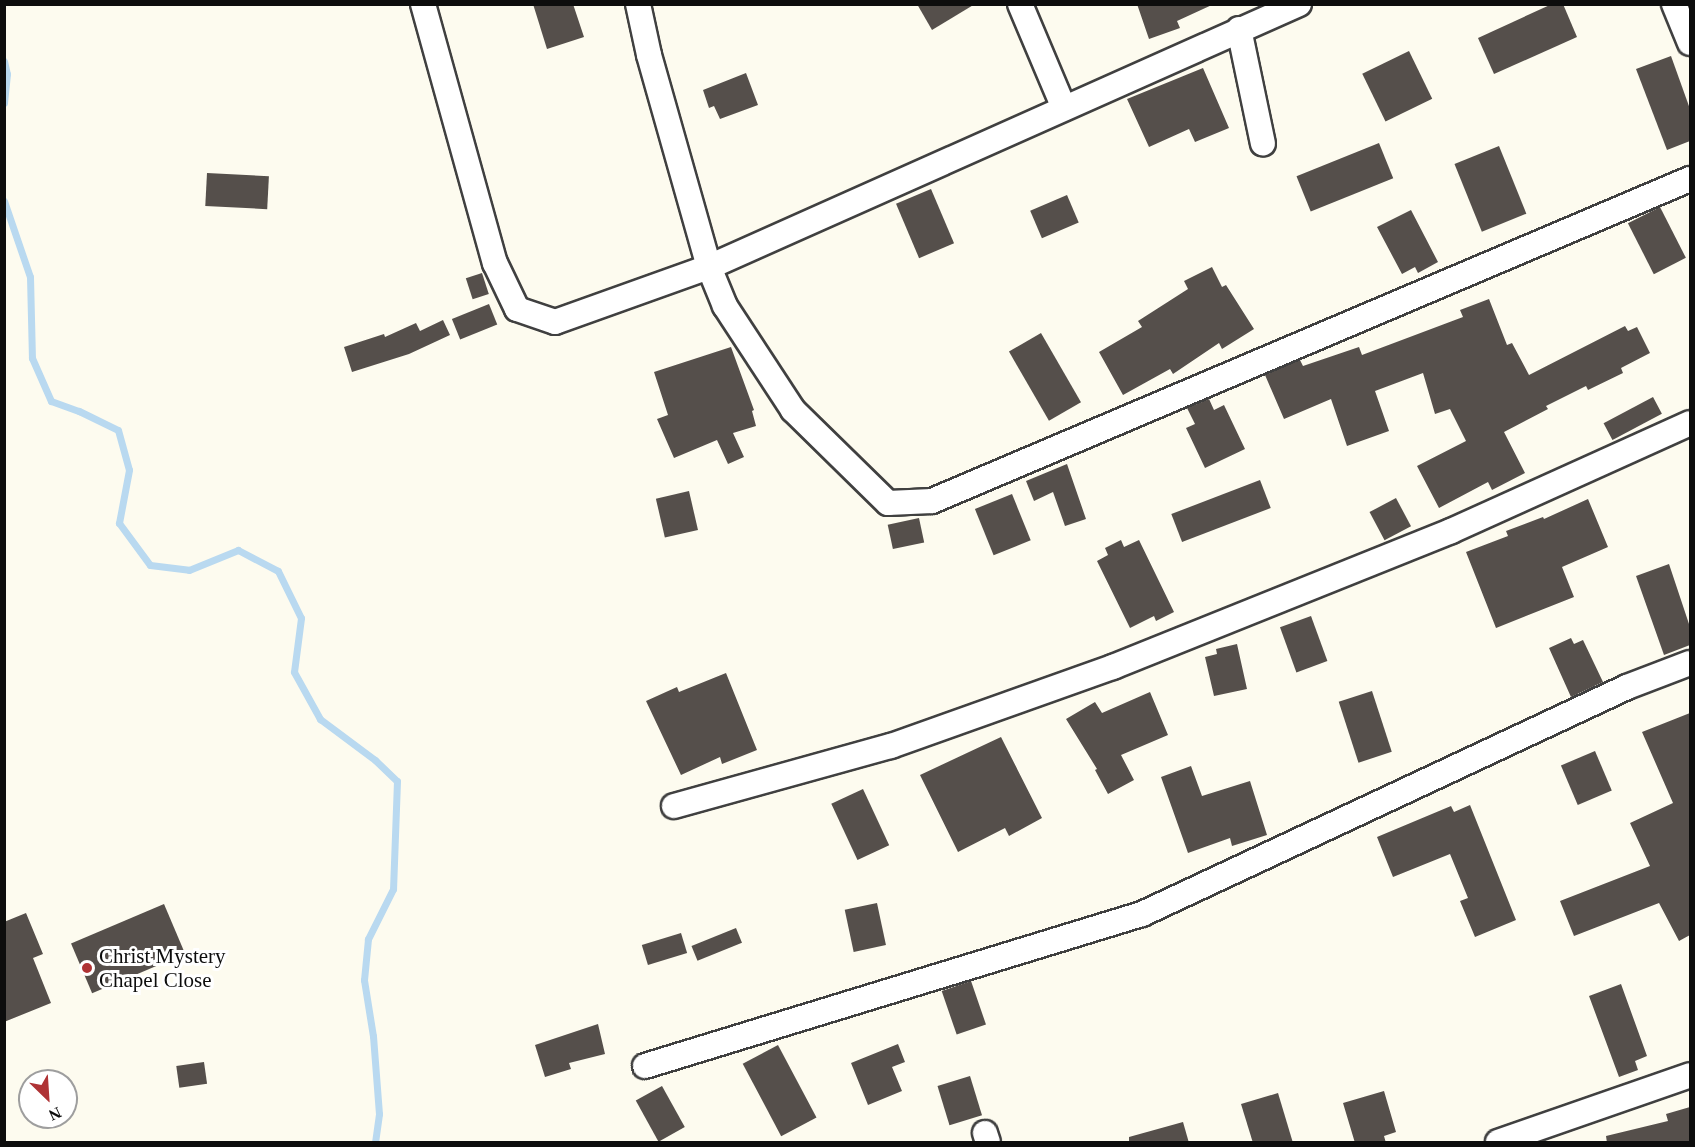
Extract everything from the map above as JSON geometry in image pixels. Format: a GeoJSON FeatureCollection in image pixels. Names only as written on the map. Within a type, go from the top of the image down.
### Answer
{"type":"FeatureCollection","features":[{"type":"Feature","properties":{"kind":"street"},"geometry":{"type":"LineString","coordinates":[[423,4],[495,263],[517,309],[555,322],[709,267],[1064,108],[1244,20],[1299,4]]}},
{"type":"Feature","properties":{"kind":"street"},"geometry":{"type":"LineString","coordinates":[[638,4],[649,55],[709,267],[725,306],[793,410],[888,503],[932,501],[1690,179]]}},
{"type":"Feature","properties":{"kind":"street"},"geometry":{"type":"LineString","coordinates":[[1020,4],[1064,108]]}},
{"type":"Feature","properties":{"kind":"street"},"geometry":{"type":"LineString","coordinates":[[1674,4],[1690,43]]}},
{"type":"Feature","properties":{"kind":"street"},"geometry":{"type":"LineString","coordinates":[[1244,20],[1263,144]]}},
{"type":"Feature","properties":{"kind":"street"},"geometry":{"type":"LineString","coordinates":[[674,806],[891,746],[1113,667],[1451,531],[1690,423]]}},
{"type":"Feature","properties":{"kind":"street"},"geometry":{"type":"LineString","coordinates":[[645,1066],[1142,914],[1627,687],[1690,663]]}},
{"type":"Feature","properties":{"kind":"street"},"geometry":{"type":"LineString","coordinates":[[1498,1143],[1690,1075]]}},
{"type":"Feature","properties":{"kind":"building"},"geometry":{"type":"Polygon","coordinates":[[[533,4],[573,4],[584,37],[547,49],[533,4]]]}},
{"type":"Feature","properties":{"kind":"building"},"geometry":{"type":"Polygon","coordinates":[[[917,4],[975,4],[932,30],[917,4]]]}},
{"type":"Feature","properties":{"kind":"building"},"geometry":{"type":"Polygon","coordinates":[[[1137,4],[1214,4],[1177,21],[1180,28],[1149,39],[1137,4]]]}},
{"type":"Feature","properties":{"kind":"building"},"geometry":{"type":"Polygon","coordinates":[[[1552,4],[1563,4],[1577,37],[1494,74],[1478,38],[1552,4]]]}},
{"type":"Feature","properties":{"kind":"building"},"geometry":{"type":"Polygon","coordinates":[[[1409,51],[1432,99],[1385,121],[1362,74],[1409,51]]]}},
{"type":"Feature","properties":{"kind":"building"},"geometry":{"type":"Polygon","coordinates":[[[1671,56],[1690,109],[1690,141],[1667,150],[1636,69],[1671,56]]]}},
{"type":"Feature","properties":{"kind":"building"},"geometry":{"type":"Polygon","coordinates":[[[1203,68],[1229,128],[1195,142],[1189,129],[1149,147],[1127,99],[1203,68]]]}},
{"type":"Feature","properties":{"kind":"building"},"geometry":{"type":"Polygon","coordinates":[[[746,73],[758,105],[720,119],[714,106],[709,108],[703,90],[746,73]]]}},
{"type":"Feature","properties":{"kind":"building"},"geometry":{"type":"Polygon","coordinates":[[[1379,143],[1393,178],[1311,212],[1296,176],[1379,143]]]}},
{"type":"Feature","properties":{"kind":"building"},"geometry":{"type":"Polygon","coordinates":[[[1499,146],[1526,214],[1482,232],[1454,164],[1499,146]]]}},
{"type":"Feature","properties":{"kind":"building"},"geometry":{"type":"Polygon","coordinates":[[[207,173],[269,176],[267,209],[205,206],[207,173]]]}},
{"type":"Feature","properties":{"kind":"building"},"geometry":{"type":"Polygon","coordinates":[[[931,189],[954,243],[919,258],[896,204],[931,189]]]}},
{"type":"Feature","properties":{"kind":"building"},"geometry":{"type":"Polygon","coordinates":[[[1067,195],[1079,223],[1042,238],[1030,211],[1067,195]]]}},
{"type":"Feature","properties":{"kind":"building"},"geometry":{"type":"Polygon","coordinates":[[[1660,207],[1686,258],[1654,274],[1628,223],[1660,207]]]}},
{"type":"Feature","properties":{"kind":"building"},"geometry":{"type":"Polygon","coordinates":[[[1411,210],[1438,262],[1418,273],[1415,267],[1402,274],[1377,227],[1411,210]]]}},
{"type":"Feature","properties":{"kind":"building"},"geometry":{"type":"Polygon","coordinates":[[[1212,267],[1222,287],[1226,285],[1254,329],[1222,349],[1219,343],[1173,374],[1170,369],[1123,395],[1099,352],[1142,327],[1138,321],[1188,289],[1184,281],[1212,267]]]}},
{"type":"Feature","properties":{"kind":"building"},"geometry":{"type":"Polygon","coordinates":[[[482,273],[489,294],[473,299],[466,278],[482,273]]]}},
{"type":"Feature","properties":{"kind":"building"},"geometry":{"type":"Polygon","coordinates":[[[1489,299],[1507,345],[1512,343],[1529,375],[1625,326],[1628,331],[1637,327],[1650,353],[1621,368],[1623,373],[1588,390],[1586,386],[1546,406],[1548,409],[1504,432],[1525,473],[1492,490],[1488,482],[1439,508],[1417,466],[1466,441],[1450,409],[1435,414],[1423,373],[1375,391],[1389,431],[1347,446],[1331,399],[1284,419],[1265,375],[1300,360],[1303,366],[1359,347],[1362,355],[1463,317],[1460,310],[1489,299]]]}},
{"type":"Feature","properties":{"kind":"building"},"geometry":{"type":"Polygon","coordinates":[[[489,304],[497,324],[460,339],[452,319],[489,304]]]}},
{"type":"Feature","properties":{"kind":"building"},"geometry":{"type":"Polygon","coordinates":[[[443,320],[450,335],[409,354],[352,372],[344,347],[384,334],[385,337],[416,323],[420,331],[443,320]]]}},
{"type":"Feature","properties":{"kind":"building"},"geometry":{"type":"Polygon","coordinates":[[[1041,333],[1081,402],[1049,421],[1009,352],[1041,333]]]}},
{"type":"Feature","properties":{"kind":"building"},"geometry":{"type":"Polygon","coordinates":[[[731,347],[754,410],[752,411],[756,426],[733,433],[744,457],[728,464],[717,440],[674,458],[657,419],[668,415],[654,372],[731,347]]]}},
{"type":"Feature","properties":{"kind":"building"},"geometry":{"type":"Polygon","coordinates":[[[1653,397],[1662,414],[1612,440],[1604,423],[1653,397]]]}},
{"type":"Feature","properties":{"kind":"building"},"geometry":{"type":"Polygon","coordinates":[[[1209,399],[1214,410],[1224,405],[1245,449],[1205,468],[1186,428],[1195,424],[1187,408],[1209,399]]]}},
{"type":"Feature","properties":{"kind":"building"},"geometry":{"type":"Polygon","coordinates":[[[1067,464],[1086,519],[1065,526],[1053,492],[1034,501],[1026,481],[1067,464]]]}},
{"type":"Feature","properties":{"kind":"building"},"geometry":{"type":"Polygon","coordinates":[[[1260,480],[1271,508],[1182,542],[1171,514],[1260,480]]]}},
{"type":"Feature","properties":{"kind":"building"},"geometry":{"type":"Polygon","coordinates":[[[689,491],[698,530],[665,538],[656,499],[689,491]]]}},
{"type":"Feature","properties":{"kind":"building"},"geometry":{"type":"Polygon","coordinates":[[[1012,494],[1031,540],[994,555],[975,509],[1012,494]]]}},
{"type":"Feature","properties":{"kind":"building"},"geometry":{"type":"Polygon","coordinates":[[[1396,498],[1411,526],[1385,540],[1370,512],[1396,498]]]}},
{"type":"Feature","properties":{"kind":"building"},"geometry":{"type":"Polygon","coordinates":[[[1588,499],[1608,547],[1562,567],[1574,597],[1496,628],[1466,552],[1508,536],[1506,531],[1543,517],[1544,519],[1588,499]]]}},
{"type":"Feature","properties":{"kind":"building"},"geometry":{"type":"Polygon","coordinates":[[[919,518],[924,542],[893,549],[888,525],[919,518]]]}},
{"type":"Feature","properties":{"kind":"building"},"geometry":{"type":"Polygon","coordinates":[[[1121,540],[1124,547],[1139,540],[1174,612],[1156,621],[1154,616],[1130,628],[1097,561],[1108,555],[1105,548],[1121,540]]]}},
{"type":"Feature","properties":{"kind":"building"},"geometry":{"type":"Polygon","coordinates":[[[1669,564],[1690,627],[1690,645],[1664,655],[1636,576],[1669,564]]]}},
{"type":"Feature","properties":{"kind":"building"},"geometry":{"type":"Polygon","coordinates":[[[1311,616],[1327,661],[1296,672],[1280,627],[1311,616]]]}},
{"type":"Feature","properties":{"kind":"building"},"geometry":{"type":"Polygon","coordinates":[[[1571,638],[1574,644],[1583,640],[1603,682],[1571,697],[1549,648],[1571,638]]]}},
{"type":"Feature","properties":{"kind":"building"},"geometry":{"type":"Polygon","coordinates":[[[1237,644],[1247,689],[1214,696],[1205,657],[1217,654],[1216,649],[1237,644]]]}},
{"type":"Feature","properties":{"kind":"building"},"geometry":{"type":"Polygon","coordinates":[[[726,673],[757,750],[722,764],[720,757],[681,775],[646,701],[677,687],[679,692],[726,673]]]}},
{"type":"Feature","properties":{"kind":"building"},"geometry":{"type":"Polygon","coordinates":[[[1372,691],[1392,752],[1358,763],[1339,702],[1372,691]]]}},
{"type":"Feature","properties":{"kind":"building"},"geometry":{"type":"Polygon","coordinates":[[[1150,692],[1168,735],[1121,755],[1134,780],[1108,794],[1095,770],[1097,769],[1066,719],[1095,702],[1102,713],[1150,692]]]}},
{"type":"Feature","properties":{"kind":"building"},"geometry":{"type":"Polygon","coordinates":[[[1690,713],[1690,935],[1679,941],[1659,903],[1574,936],[1560,901],[1650,866],[1630,823],[1673,803],[1642,732],[1690,713]]]}},
{"type":"Feature","properties":{"kind":"building"},"geometry":{"type":"Polygon","coordinates":[[[1001,737],[1042,818],[1009,836],[1005,828],[958,852],[920,775],[1001,737]]]}},
{"type":"Feature","properties":{"kind":"building"},"geometry":{"type":"Polygon","coordinates":[[[1595,751],[1612,791],[1578,805],[1561,765],[1595,751]]]}},
{"type":"Feature","properties":{"kind":"building"},"geometry":{"type":"Polygon","coordinates":[[[1191,766],[1202,796],[1250,781],[1267,835],[1232,846],[1230,838],[1188,853],[1161,777],[1191,766]]]}},
{"type":"Feature","properties":{"kind":"building"},"geometry":{"type":"Polygon","coordinates":[[[863,789],[889,845],[857,860],[831,804],[863,789]]]}},
{"type":"Feature","properties":{"kind":"building"},"geometry":{"type":"Polygon","coordinates":[[[1470,805],[1516,920],[1475,937],[1460,901],[1468,898],[1450,854],[1393,877],[1377,837],[1451,806],[1454,812],[1470,805]]]}},
{"type":"Feature","properties":{"kind":"building"},"geometry":{"type":"Polygon","coordinates":[[[877,903],[886,945],[854,952],[845,910],[877,903]]]}},
{"type":"Feature","properties":{"kind":"building"},"geometry":{"type":"Polygon","coordinates":[[[164,904],[185,954],[92,993],[71,943],[164,904]]]}},
{"type":"Feature","properties":{"kind":"building"},"geometry":{"type":"Polygon","coordinates":[[[26,913],[43,954],[33,958],[51,1003],[4,1022],[4,922],[26,913]]]}},
{"type":"Feature","properties":{"kind":"building"},"geometry":{"type":"Polygon","coordinates":[[[736,928],[742,943],[697,961],[691,946],[736,928]]]}},
{"type":"Feature","properties":{"kind":"building"},"geometry":{"type":"Polygon","coordinates":[[[681,933],[687,953],[648,965],[642,945],[681,933]]]}},
{"type":"Feature","properties":{"kind":"building"},"geometry":{"type":"Polygon","coordinates":[[[971,981],[986,1024],[957,1035],[942,991],[971,981]]]}},
{"type":"Feature","properties":{"kind":"building"},"geometry":{"type":"Polygon","coordinates":[[[1621,984],[1647,1056],[1635,1061],[1638,1070],[1619,1077],[1589,996],[1621,984]]]}},
{"type":"Feature","properties":{"kind":"building"},"geometry":{"type":"Polygon","coordinates":[[[598,1024],[605,1054],[569,1063],[571,1069],[545,1077],[535,1045],[598,1024]]]}},
{"type":"Feature","properties":{"kind":"building"},"geometry":{"type":"Polygon","coordinates":[[[898,1044],[905,1062],[892,1067],[902,1091],[868,1105],[851,1063],[898,1044]]]}},
{"type":"Feature","properties":{"kind":"building"},"geometry":{"type":"Polygon","coordinates":[[[778,1045],[816,1117],[781,1136],[743,1064],[778,1045]]]}},
{"type":"Feature","properties":{"kind":"building"},"geometry":{"type":"Polygon","coordinates":[[[204,1062],[207,1084],[179,1088],[176,1066],[204,1062]]]}},
{"type":"Feature","properties":{"kind":"building"},"geometry":{"type":"Polygon","coordinates":[[[970,1076],[982,1115],[949,1125],[937,1086],[970,1076]]]}},
{"type":"Feature","properties":{"kind":"building"},"geometry":{"type":"Polygon","coordinates":[[[662,1086],[685,1127],[659,1142],[636,1101],[662,1086]]]}},
{"type":"Feature","properties":{"kind":"building"},"geometry":{"type":"Polygon","coordinates":[[[1384,1091],[1396,1132],[1384,1136],[1386,1143],[1355,1143],[1343,1103],[1384,1091]]]}},
{"type":"Feature","properties":{"kind":"building"},"geometry":{"type":"Polygon","coordinates":[[[1278,1093],[1293,1143],[1253,1143],[1241,1104],[1278,1093]]]}},
{"type":"Feature","properties":{"kind":"building"},"geometry":{"type":"Polygon","coordinates":[[[1690,1107],[1690,1143],[1607,1143],[1606,1136],[1668,1121],[1666,1114],[1690,1107]]]}},
{"type":"Feature","properties":{"kind":"building"},"geometry":{"type":"Polygon","coordinates":[[[1183,1122],[1189,1143],[1129,1143],[1129,1137],[1183,1122]]]}},
{"type":"Feature","properties":{"kind":"waterway"},"geometry":{"type":"LineString","coordinates":[[4,61],[7,74],[4,103]]}},
{"type":"Feature","properties":{"kind":"waterway"},"geometry":{"type":"LineString","coordinates":[[4,201],[30,277],[32,358],[51,401],[79,411],[118,430],[129,470],[119,523],[150,565],[189,570],[238,550],[278,571],[301,618],[294,672],[320,719],[375,760],[397,781],[393,889],[368,939],[364,980],[373,1036],[379,1114],[375,1142]]}},
{"type":"Feature","properties":{"kind":"place","name":"Christ Mystery Chapel Close"},"geometry":{"type":"Point","coordinates":[87,968]}}]}
